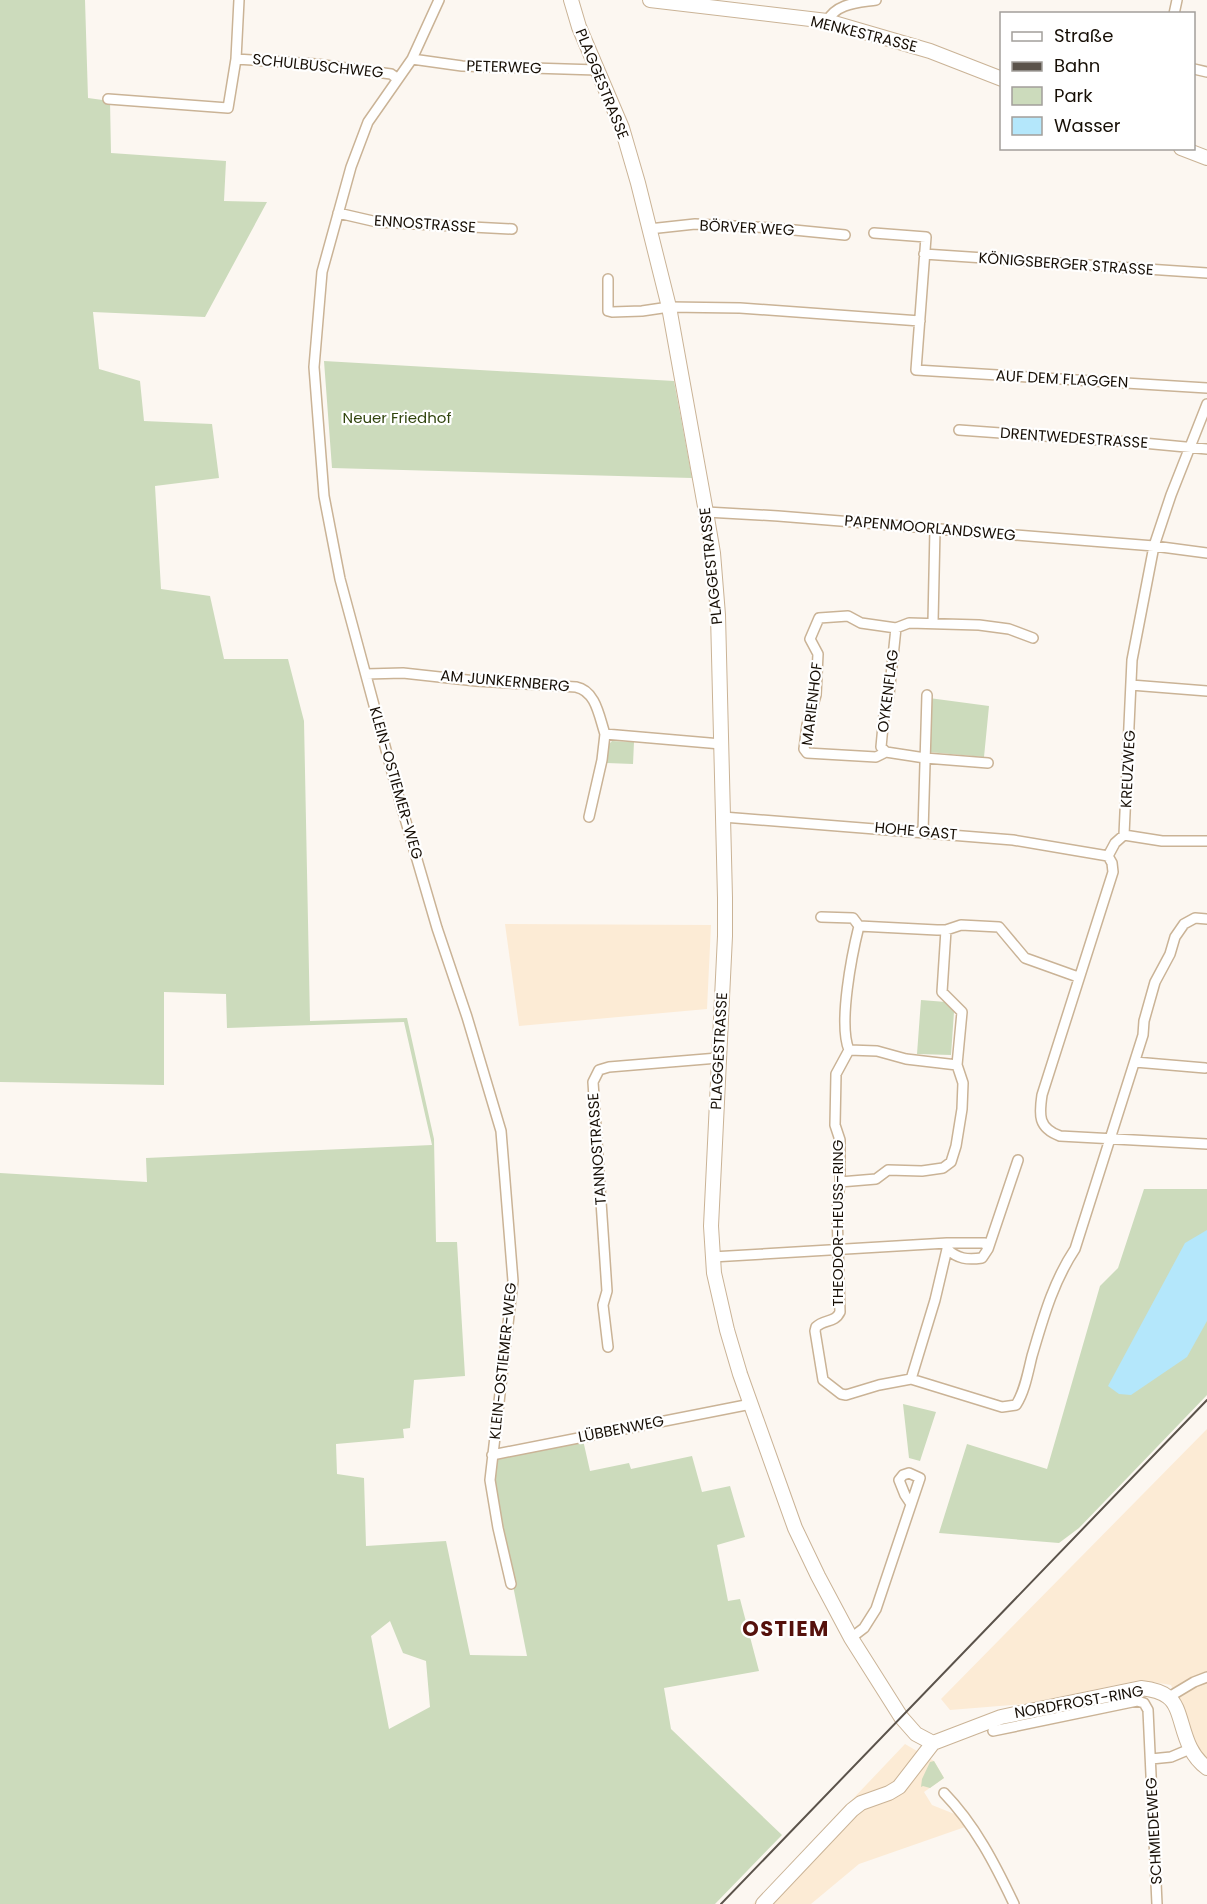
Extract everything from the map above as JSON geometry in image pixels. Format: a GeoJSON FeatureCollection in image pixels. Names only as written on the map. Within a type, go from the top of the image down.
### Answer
{"type":"FeatureCollection","features":[{"type":"Feature","properties":{"kind":"street","name":"SCHULBUSCHWEG"},"geometry":{"type":"LineString","coordinates":[[108,99],[228,108],[236,58],[239,0]]}},
{"type":"Feature","properties":{"kind":"street","name":"KLEIN-OSTIEMER-WEG"},"geometry":{"type":"LineString","coordinates":[[439,0],[412,60],[368,122],[351,167],[322,273],[314,367],[324,496],[340,579],[437,928],[468,1017],[501,1131],[513,1281],[490,1480],[498,1528],[512,1584]]}},
{"type":"Feature","properties":{"kind":"street","name":"PLAGGESTRASSE"},"geometry":{"type":"LineString","coordinates":[[571,0],[579,27],[622,128],[649,229],[669,307],[713,553],[717,615],[725,930],[712,1199],[712,1257],[727,1330],[795,1528],[851,1638],[905,1723],[916,1734],[939,1741]]}},
{"type":"Feature","properties":{"kind":"street","name":"MENKESTRASSE"},"geometry":{"type":"LineString","coordinates":[[650,0],[720,5],[827,21],[930,51],[1000,78]]}},
{"type":"Feature","properties":{"kind":"street"},"geometry":{"type":"LineString","coordinates":[[827,21],[843,5],[876,0]]}},
{"type":"Feature","properties":{"kind":"street","name":"SCHULBUSCHWEG"},"geometry":{"type":"LineString","coordinates":[[236,58],[391,74],[398,79]]}},
{"type":"Feature","properties":{"kind":"street","name":"PETERWEG"},"geometry":{"type":"LineString","coordinates":[[412,60],[462,66],[597,70]]}},
{"type":"Feature","properties":{"kind":"street"},"geometry":{"type":"LineString","coordinates":[[1186,150],[1207,158]]}},
{"type":"Feature","properties":{"kind":"street","name":"ENNOSTRASSE"},"geometry":{"type":"LineString","coordinates":[[338,213],[377,222],[513,230]]}},
{"type":"Feature","properties":{"kind":"street","name":"BÖRVER WEG"},"geometry":{"type":"LineString","coordinates":[[649,229],[695,224],[845,235]]}},
{"type":"Feature","properties":{"kind":"street"},"geometry":{"type":"LineString","coordinates":[[608,279],[608,311],[642,311],[669,307],[740,308],[920,321],[926,237],[874,233]]}},
{"type":"Feature","properties":{"kind":"street","name":"KÖNIGSBERGER STRASSE"},"geometry":{"type":"LineString","coordinates":[[924,254],[1207,273]]}},
{"type":"Feature","properties":{"kind":"street","name":"AUF DEM FLAGGEN"},"geometry":{"type":"LineString","coordinates":[[920,321],[916,370],[1207,388]]}},
{"type":"Feature","properties":{"kind":"street","name":"KREUZWEG"},"geometry":{"type":"LineString","coordinates":[[1124,835],[1132,660],[1154,546],[1189,447],[1207,404]]}},
{"type":"Feature","properties":{"kind":"street","name":"DRENTWEDESTRASSE"},"geometry":{"type":"LineString","coordinates":[[959,430],[1207,449]]}},
{"type":"Feature","properties":{"kind":"street","name":"PAPENMOORLANDSWEG"},"geometry":{"type":"LineString","coordinates":[[706,512],[1154,546],[1207,553]]}},
{"type":"Feature","properties":{"kind":"street"},"geometry":{"type":"LineString","coordinates":[[933,622],[935,529]]}},
{"type":"Feature","properties":{"kind":"street","name":"MARIENHOF"},"geometry":{"type":"LineString","coordinates":[[988,763],[886,752],[876,757],[812,755],[804,749],[807,724],[816,695],[818,654],[810,639],[819,618],[848,616],[861,623],[896,628],[909,622],[933,622],[1009,629],[1033,638]]}},
{"type":"Feature","properties":{"kind":"street","name":"OYKENFLAG"},"geometry":{"type":"LineString","coordinates":[[886,752],[881,747],[896,628]]}},
{"type":"Feature","properties":{"kind":"street","name":"AM JUNKERNBERG"},"geometry":{"type":"LineString","coordinates":[[366,674],[403,673],[585,689],[591,695],[605,734]]}},
{"type":"Feature","properties":{"kind":"street"},"geometry":{"type":"LineString","coordinates":[[1131,685],[1207,691]]}},
{"type":"Feature","properties":{"kind":"street"},"geometry":{"type":"LineString","coordinates":[[923,832],[927,695]]}},
{"type":"Feature","properties":{"kind":"street"},"geometry":{"type":"LineString","coordinates":[[589,817],[602,760],[605,734],[721,744]]}},
{"type":"Feature","properties":{"kind":"street","name":"HOHE GAST"},"geometry":{"type":"LineString","coordinates":[[723,817],[1012,840],[1108,856]]}},
{"type":"Feature","properties":{"kind":"street"},"geometry":{"type":"LineString","coordinates":[[1207,842],[1162,841],[1124,835],[1115,843],[1108,856],[1113,872],[1078,977],[1042,1095],[1039,1113],[1044,1127],[1050,1133],[1060,1136],[1207,1144]]}},
{"type":"Feature","properties":{"kind":"street"},"geometry":{"type":"LineString","coordinates":[[821,917],[853,918],[859,926]]}},
{"type":"Feature","properties":{"kind":"street"},"geometry":{"type":"LineString","coordinates":[[1110,1139],[1143,1035],[1144,1021],[1155,982],[1170,954],[1175,937],[1184,924],[1196,918],[1207,919]]}},
{"type":"Feature","properties":{"kind":"street"},"geometry":{"type":"LineString","coordinates":[[859,926],[946,930],[961,925],[999,927],[1024,958],[1078,977]]}},
{"type":"Feature","properties":{"kind":"street"},"geometry":{"type":"LineString","coordinates":[[859,926],[847,987],[844,1039],[849,1050],[877,1051],[906,1059],[957,1065]]}},
{"type":"Feature","properties":{"kind":"street"},"geometry":{"type":"LineString","coordinates":[[840,1182],[876,1179],[888,1170],[922,1171],[943,1168],[951,1162],[962,1109],[963,1083],[957,1065],[962,1012],[942,992],[946,930]]}},
{"type":"Feature","properties":{"kind":"street","name":"THEODOR-HEUSS-RING"},"geometry":{"type":"LineString","coordinates":[[849,1050],[836,1074],[835,1125],[840,1140],[837,1211],[840,1312],[838,1317],[819,1323],[816,1327],[823,1380],[841,1394],[846,1395],[879,1385],[911,1379],[1002,1407],[1016,1405],[1049,1301],[1061,1270],[1075,1249],[1110,1139]]}},
{"type":"Feature","properties":{"kind":"street","name":"TANNOSTRASSE"},"geometry":{"type":"LineString","coordinates":[[608,1347],[603,1305],[607,1291],[593,1082],[599,1070],[609,1066],[718,1058]]}},
{"type":"Feature","properties":{"kind":"street"},"geometry":{"type":"LineString","coordinates":[[1135,1062],[1205,1068]]}},
{"type":"Feature","properties":{"kind":"street"},"geometry":{"type":"LineString","coordinates":[[947,1246],[954,1255],[970,1260],[982,1258],[988,1249],[1018,1160]]}},
{"type":"Feature","properties":{"kind":"street"},"geometry":{"type":"LineString","coordinates":[[712,1257],[985,1243],[988,1249]]}},
{"type":"Feature","properties":{"kind":"street"},"geometry":{"type":"LineString","coordinates":[[911,1379],[935,1300],[947,1246]]}},
{"type":"Feature","properties":{"kind":"street","name":"LÜBBENWEG"},"geometry":{"type":"LineString","coordinates":[[492,1455],[751,1404]]}},
{"type":"Feature","properties":{"kind":"street"},"geometry":{"type":"LineString","coordinates":[[851,1638],[864,1628],[876,1609],[911,1504]]}},
{"type":"Feature","properties":{"kind":"street"},"geometry":{"type":"LineString","coordinates":[[1207,1677],[1169,1697],[1175,1707],[1190,1749],[1198,1761],[1207,1768]]}},
{"type":"Feature","properties":{"kind":"street","name":"NORDFROST-RING"},"geometry":{"type":"LineString","coordinates":[[763,1904],[852,1810],[861,1803],[899,1787],[939,1741],[1001,1717],[1141,1688],[1169,1697]]}},
{"type":"Feature","properties":{"kind":"street","name":"SCHMIEDEWEG"},"geometry":{"type":"LineString","coordinates":[[993,1731],[1137,1701],[1144,1703],[1148,1710],[1158,1904]]}},
{"type":"Feature","properties":{"kind":"street","name":"SCHMIEDEWEG"},"geometry":{"type":"LineString","coordinates":[[1151,1759],[1171,1757],[1190,1749]]}},
{"type":"Feature","properties":{"kind":"street"},"geometry":{"type":"LineString","coordinates":[[944,1793],[962,1812],[995,1864],[1014,1904]]}},
{"type":"Feature","properties":{"kind":"shaded area"},"geometry":{"type":"Polygon","coordinates":[[[505,924],[711,925],[707,1009],[519,1026],[505,924]]]}},
{"type":"Feature","properties":{"kind":"shaded area"},"geometry":{"type":"Polygon","coordinates":[[[1207,1429],[1207,1760],[1201,1755],[1171,1685],[1140,1680],[1025,1704],[950,1710],[941,1699],[1207,1429]]]}},
{"type":"Feature","properties":{"kind":"shaded area"},"geometry":{"type":"Polygon","coordinates":[[[905,1744],[934,1761],[944,1778],[924,1792],[932,1805],[957,1815],[965,1827],[859,1864],[811,1904],[753,1904],[905,1744]]]}},
{"type":"Feature","properties":{"kind":"green space"},"geometry":{"type":"Polygon","coordinates":[[[0,0],[85,0],[88,98],[110,101],[111,153],[226,161],[224,201],[267,202],[205,317],[93,312],[99,369],[140,381],[144,421],[212,424],[219,478],[155,486],[161,589],[210,596],[224,659],[288,659],[304,721],[310,1021],[407,1018],[434,1139],[436,1242],[457,1242],[465,1376],[414,1380],[410,1428],[403,1429],[404,1438],[336,1444],[337,1474],[364,1478],[366,1546],[446,1541],[470,1655],[527,1656],[495,1495],[496,1457],[583,1440],[590,1471],[629,1463],[631,1469],[692,1456],[702,1492],[730,1486],[745,1537],[717,1545],[728,1601],[740,1599],[759,1671],[664,1688],[671,1729],[782,1835],[715,1904],[0,1904],[0,1173],[147,1182],[146,1158],[432,1145],[404,1022],[227,1028],[226,994],[164,992],[164,1085],[0,1082],[0,0]],[[390,1621],[371,1636],[389,1729],[430,1707],[426,1661],[403,1653],[390,1621]]]}},
{"type":"Feature","properties":{"kind":"green space","name":"Neuer Friedhof"},"geometry":{"type":"Polygon","coordinates":[[[324,361],[674,381],[692,478],[332,468],[324,361]]]}},
{"type":"Feature","properties":{"kind":"green space"},"geometry":{"type":"Polygon","coordinates":[[[929,698],[989,706],[984,757],[928,752],[929,698]]]}},
{"type":"Feature","properties":{"kind":"green space"},"geometry":{"type":"Polygon","coordinates":[[[612,741],[634,742],[633,764],[607,763],[607,746],[612,741]]]}},
{"type":"Feature","properties":{"kind":"green space"},"geometry":{"type":"Polygon","coordinates":[[[921,1000],[946,1002],[954,1012],[951,1055],[917,1054],[921,1000]]]}},
{"type":"Feature","properties":{"kind":"green space"},"geometry":{"type":"Polygon","coordinates":[[[1144,1189],[1207,1189],[1207,1395],[1079,1528],[1059,1543],[939,1533],[967,1444],[1047,1469],[1100,1286],[1118,1268],[1144,1189]]]}},
{"type":"Feature","properties":{"kind":"green space"},"geometry":{"type":"Polygon","coordinates":[[[903,1404],[936,1412],[920,1461],[909,1458],[903,1404]]]}},
{"type":"Feature","properties":{"kind":"green space"},"geometry":{"type":"Polygon","coordinates":[[[934,1761],[944,1778],[930,1788],[921,1787],[930,1762],[934,1761]]]}},
{"type":"Feature","properties":{"kind":"water"},"geometry":{"type":"Polygon","coordinates":[[[1207,1230],[1207,1321],[1187,1357],[1131,1395],[1119,1394],[1108,1386],[1185,1243],[1207,1230]]]}},
{"type":"Feature","properties":{"kind":"railway"},"geometry":{"type":"LineString","coordinates":[[721,1904],[1207,1400]]}},
{"type":"Feature","properties":{"kind":"district","name":"OSTIEM"},"geometry":{"type":"Point","coordinates":[786,1629]}}]}
